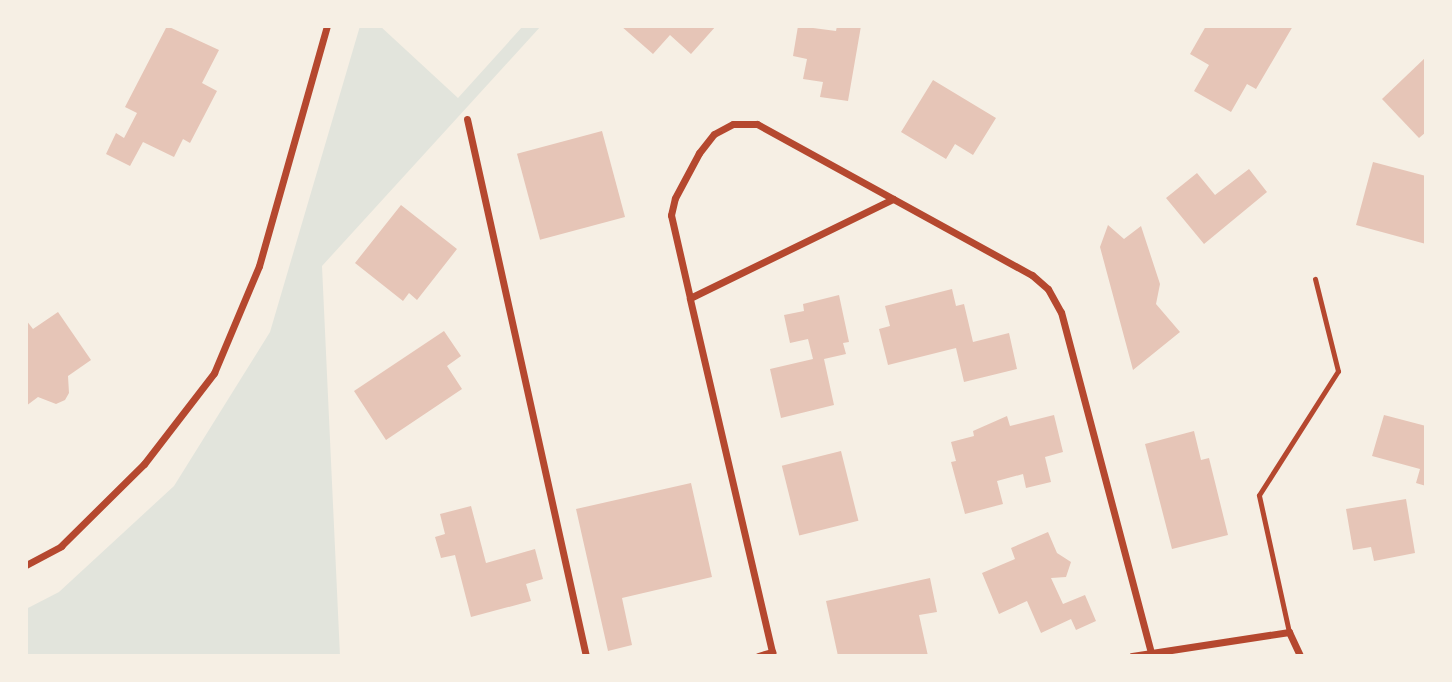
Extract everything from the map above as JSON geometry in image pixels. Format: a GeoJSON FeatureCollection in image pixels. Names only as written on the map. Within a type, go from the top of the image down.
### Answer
{"type":"FeatureCollection","features":[{"type":"Feature","properties":{"kind":"street"},"geometry":{"type":"LineString","coordinates":[[26,565],[61,546],[144,464],[214,373],[259,266],[327,26]]}},
{"type":"Feature","properties":{"kind":"street"},"geometry":{"type":"LineString","coordinates":[[467,119],[586,656]]}},
{"type":"Feature","properties":{"kind":"street"},"geometry":{"type":"LineString","coordinates":[[758,656],[773,654],[671,215],[675,198],[699,153],[715,134],[733,124],[757,124],[1032,275],[1048,289],[1061,312],[1151,653]]}},
{"type":"Feature","properties":{"kind":"street"},"geometry":{"type":"LineString","coordinates":[[691,298],[893,199]]}},
{"type":"Feature","properties":{"kind":"street"},"geometry":{"type":"LineString","coordinates":[[1132,656],[1289,632],[1300,656]]}},
{"type":"Feature","properties":{"kind":"lane"},"geometry":{"type":"LineString","coordinates":[[1289,632],[1259,495],[1338,371],[1315,279]]}},
{"type":"Feature","properties":{"kind":"shaded area"},"geometry":{"type":"Polygon","coordinates":[[[360,26],[380,26],[458,98],[523,26],[541,26],[322,266],[340,656],[26,656],[26,609],[59,592],[174,486],[270,332],[360,26]]]}},
{"type":"Feature","properties":{"kind":"building"},"geometry":{"type":"Polygon","coordinates":[[[167,26],[219,50],[202,83],[217,91],[190,143],[183,139],[174,157],[143,142],[130,166],[106,154],[116,133],[124,138],[137,113],[125,107],[167,26]]]}},
{"type":"Feature","properties":{"kind":"building"},"geometry":{"type":"Polygon","coordinates":[[[621,26],[716,26],[691,54],[670,35],[653,54],[621,26]]]}},
{"type":"Feature","properties":{"kind":"building"},"geometry":{"type":"Polygon","coordinates":[[[798,26],[836,31],[837,26],[861,26],[848,101],[820,97],[823,82],[803,79],[807,59],[793,56],[798,26]]]}},
{"type":"Feature","properties":{"kind":"building"},"geometry":{"type":"Polygon","coordinates":[[[1206,26],[1293,26],[1256,89],[1247,84],[1231,112],[1194,91],[1209,65],[1190,54],[1206,26]]]}},
{"type":"Feature","properties":{"kind":"building"},"geometry":{"type":"Polygon","coordinates":[[[1426,57],[1426,132],[1419,138],[1382,99],[1426,57]]]}},
{"type":"Feature","properties":{"kind":"building"},"geometry":{"type":"Polygon","coordinates":[[[933,80],[996,118],[973,155],[955,144],[946,159],[901,132],[933,80]]]}},
{"type":"Feature","properties":{"kind":"building"},"geometry":{"type":"Polygon","coordinates":[[[602,131],[625,217],[540,240],[517,154],[602,131]]]}},
{"type":"Feature","properties":{"kind":"building"},"geometry":{"type":"Polygon","coordinates":[[[1373,162],[1426,176],[1426,244],[1356,225],[1373,162]]]}},
{"type":"Feature","properties":{"kind":"building"},"geometry":{"type":"Polygon","coordinates":[[[1249,169],[1267,192],[1204,244],[1166,198],[1197,173],[1215,195],[1249,169]]]}},
{"type":"Feature","properties":{"kind":"building"},"geometry":{"type":"Polygon","coordinates":[[[401,205],[457,249],[417,300],[409,293],[403,301],[355,263],[401,205]]]}},
{"type":"Feature","properties":{"kind":"building"},"geometry":{"type":"Polygon","coordinates":[[[1108,225],[1124,239],[1141,226],[1160,284],[1156,304],[1180,332],[1133,370],[1100,247],[1108,225]]]}},
{"type":"Feature","properties":{"kind":"building"},"geometry":{"type":"Polygon","coordinates":[[[952,289],[956,306],[964,304],[973,342],[1009,333],[1017,369],[964,382],[956,348],[888,365],[879,329],[890,326],[885,306],[952,289]]]}},
{"type":"Feature","properties":{"kind":"building"},"geometry":{"type":"Polygon","coordinates":[[[839,295],[849,342],[843,343],[846,354],[824,359],[834,405],[781,418],[770,369],[813,359],[808,339],[790,343],[784,315],[804,311],[803,304],[839,295]]]}},
{"type":"Feature","properties":{"kind":"building"},"geometry":{"type":"Polygon","coordinates":[[[58,312],[91,360],[68,376],[69,393],[65,400],[56,404],[38,397],[26,406],[26,320],[33,329],[58,312]]]}},
{"type":"Feature","properties":{"kind":"building"},"geometry":{"type":"Polygon","coordinates":[[[444,331],[461,356],[447,366],[462,389],[386,440],[354,391],[444,331]]]}},
{"type":"Feature","properties":{"kind":"building"},"geometry":{"type":"Polygon","coordinates":[[[1054,415],[1063,452],[1045,457],[1051,482],[1026,488],[1023,474],[997,481],[1003,504],[965,514],[951,462],[956,461],[951,442],[974,436],[973,431],[1007,416],[1010,426],[1054,415]]]}},
{"type":"Feature","properties":{"kind":"building"},"geometry":{"type":"Polygon","coordinates":[[[1384,415],[1426,426],[1426,486],[1416,483],[1420,469],[1372,456],[1384,415]]]}},
{"type":"Feature","properties":{"kind":"building"},"geometry":{"type":"Polygon","coordinates":[[[1194,431],[1201,460],[1209,458],[1228,535],[1172,549],[1145,444],[1194,431]]]}},
{"type":"Feature","properties":{"kind":"building"},"geometry":{"type":"Polygon","coordinates":[[[841,451],[858,521],[799,536],[782,466],[841,451]]]}},
{"type":"Feature","properties":{"kind":"building"},"geometry":{"type":"Polygon","coordinates":[[[691,483],[712,577],[622,598],[632,645],[608,651],[576,509],[691,483]]]}},
{"type":"Feature","properties":{"kind":"building"},"geometry":{"type":"Polygon","coordinates":[[[1406,499],[1415,553],[1374,561],[1371,547],[1353,550],[1346,509],[1406,499]]]}},
{"type":"Feature","properties":{"kind":"building"},"geometry":{"type":"Polygon","coordinates":[[[471,506],[486,563],[535,549],[543,579],[526,584],[531,601],[471,617],[455,555],[441,558],[435,537],[445,534],[440,514],[471,506]]]}},
{"type":"Feature","properties":{"kind":"building"},"geometry":{"type":"Polygon","coordinates":[[[1048,532],[1057,553],[1071,562],[1066,577],[1051,578],[1063,604],[1085,595],[1096,621],[1076,630],[1071,619],[1041,633],[1027,601],[999,614],[982,573],[1015,559],[1011,548],[1048,532]]]}},
{"type":"Feature","properties":{"kind":"building"},"geometry":{"type":"Polygon","coordinates":[[[930,578],[937,612],[919,615],[928,656],[838,656],[826,601],[930,578]]]}}]}
